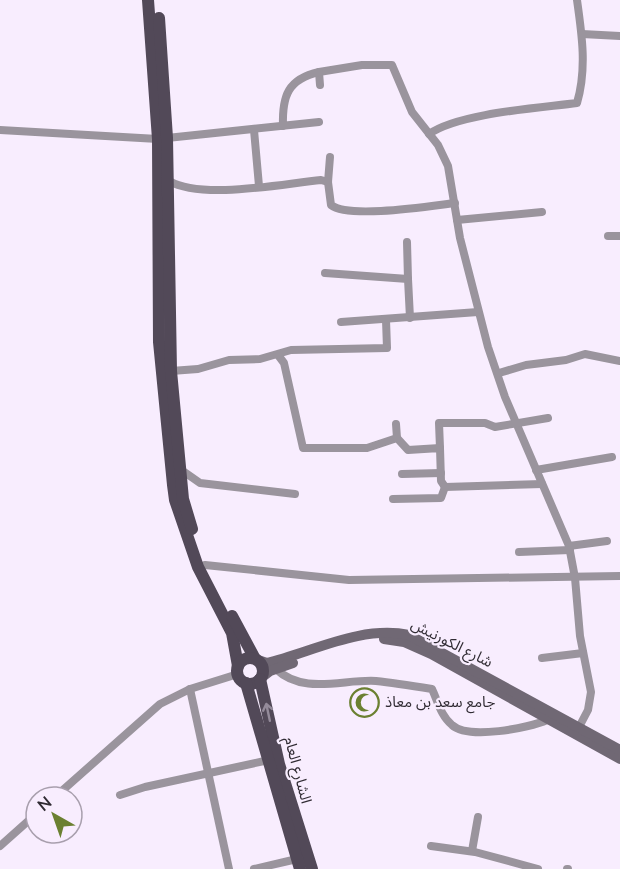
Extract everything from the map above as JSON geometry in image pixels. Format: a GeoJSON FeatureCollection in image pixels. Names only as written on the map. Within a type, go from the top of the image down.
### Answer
{"type":"FeatureCollection","features":[{"type":"Feature","properties":{"kind":"main road"},"geometry":{"type":"LineString","coordinates":[[148,0],[169,181],[164,213],[159,342],[175,461],[183,498],[205,565],[263,668],[261,678],[254,683],[241,674],[242,661],[256,659]]}},
{"type":"Feature","properties":{"kind":"main road"},"geometry":{"type":"LineString","coordinates":[[157,0],[175,461]]}},
{"type":"Feature","properties":{"kind":"main road","name":"الشارع العام"},"geometry":{"type":"LineString","coordinates":[[175,461],[175,500],[198,567],[232,633],[241,674],[312,869]]}},
{"type":"Feature","properties":{"kind":"main road","name":"شارع الكورنيش"},"geometry":{"type":"LineString","coordinates":[[256,659],[267,663],[364,634],[402,633],[620,750]]}},
{"type":"Feature","properties":{"kind":"main road","name":"شارع الكورنيش"},"geometry":{"type":"LineString","coordinates":[[261,678],[276,669],[366,641],[392,639],[431,654],[620,759]]}},
{"type":"Feature","properties":{"kind":"main road","name":"الشارع العام"},"geometry":{"type":"LineString","coordinates":[[261,678],[273,764],[298,864]]}},
{"type":"Feature","properties":{"kind":"street"},"geometry":{"type":"LineString","coordinates":[[429,134],[441,127],[474,119],[577,103],[583,81],[582,34],[577,0]]}},
{"type":"Feature","properties":{"kind":"street"},"geometry":{"type":"LineString","coordinates":[[582,34],[620,36]]}},
{"type":"Feature","properties":{"kind":"street"},"geometry":{"type":"LineString","coordinates":[[283,126],[282,109],[290,89],[297,80],[319,72],[381,63],[392,65],[412,111],[438,145],[448,166],[457,220],[478,312],[505,397],[557,514],[569,548],[575,578],[579,636],[591,692],[588,710],[578,729]]}},
{"type":"Feature","properties":{"kind":"street"},"geometry":{"type":"LineString","coordinates":[[319,72],[320,85]]}},
{"type":"Feature","properties":{"kind":"street"},"geometry":{"type":"LineString","coordinates":[[0,130],[163,138],[319,122]]}},
{"type":"Feature","properties":{"kind":"street"},"geometry":{"type":"LineString","coordinates":[[254,130],[259,186]]}},
{"type":"Feature","properties":{"kind":"street"},"geometry":{"type":"LineString","coordinates":[[330,157],[328,182],[331,205],[336,210],[378,211],[455,204]]}},
{"type":"Feature","properties":{"kind":"street"},"geometry":{"type":"LineString","coordinates":[[169,181],[177,185],[214,191],[321,180],[328,182]]}},
{"type":"Feature","properties":{"kind":"street"},"geometry":{"type":"LineString","coordinates":[[457,220],[542,212]]}},
{"type":"Feature","properties":{"kind":"street"},"geometry":{"type":"LineString","coordinates":[[608,236],[620,237]]}},
{"type":"Feature","properties":{"kind":"street"},"geometry":{"type":"LineString","coordinates":[[407,242],[410,318]]}},
{"type":"Feature","properties":{"kind":"street"},"geometry":{"type":"LineString","coordinates":[[325,273],[408,279]]}},
{"type":"Feature","properties":{"kind":"street"},"geometry":{"type":"LineString","coordinates":[[341,322],[478,312]]}},
{"type":"Feature","properties":{"kind":"street"},"geometry":{"type":"LineString","coordinates":[[171,371],[198,369],[229,360],[261,359],[302,349],[330,351],[387,348],[386,320]]}},
{"type":"Feature","properties":{"kind":"street"},"geometry":{"type":"LineString","coordinates":[[499,373],[585,354],[620,361]]}},
{"type":"Feature","properties":{"kind":"street"},"geometry":{"type":"LineString","coordinates":[[278,355],[284,363],[303,448],[367,448],[397,438]]}},
{"type":"Feature","properties":{"kind":"street"},"geometry":{"type":"LineString","coordinates":[[393,499],[441,498],[445,487],[441,473],[440,423],[485,423],[495,427],[548,418]]}},
{"type":"Feature","properties":{"kind":"street"},"geometry":{"type":"LineString","coordinates":[[396,424],[397,438],[408,450],[440,448]]}},
{"type":"Feature","properties":{"kind":"street"},"geometry":{"type":"LineString","coordinates":[[536,471],[612,457]]}},
{"type":"Feature","properties":{"kind":"street"},"geometry":{"type":"LineString","coordinates":[[175,461],[200,483],[295,494]]}},
{"type":"Feature","properties":{"kind":"street"},"geometry":{"type":"LineString","coordinates":[[402,474],[441,473]]}},
{"type":"Feature","properties":{"kind":"street"},"geometry":{"type":"LineString","coordinates":[[445,487],[542,484]]}},
{"type":"Feature","properties":{"kind":"street"},"geometry":{"type":"LineString","coordinates":[[519,552],[569,548],[607,541]]}},
{"type":"Feature","properties":{"kind":"street"},"geometry":{"type":"LineString","coordinates":[[205,565],[349,580],[620,576]]}},
{"type":"Feature","properties":{"kind":"street"},"geometry":{"type":"LineString","coordinates":[[542,658],[583,653]]}},
{"type":"Feature","properties":{"kind":"street"},"geometry":{"type":"LineString","coordinates":[[276,669],[283,676],[317,685],[373,681],[432,689],[443,716],[454,728],[491,733],[533,726],[547,720]]}},
{"type":"Feature","properties":{"kind":"street"},"geometry":{"type":"LineString","coordinates":[[69,785],[160,704],[190,690],[241,674]]}},
{"type":"Feature","properties":{"kind":"street"},"geometry":{"type":"LineString","coordinates":[[190,690],[229,869]]}},
{"type":"Feature","properties":{"kind":"street"},"geometry":{"type":"LineString","coordinates":[[120,795],[144,787],[273,764]]}},
{"type":"Feature","properties":{"kind":"street"},"geometry":{"type":"LineString","coordinates":[[472,851],[478,817]]}},
{"type":"Feature","properties":{"kind":"street"},"geometry":{"type":"LineString","coordinates":[[0,846],[24,825]]}},
{"type":"Feature","properties":{"kind":"street"},"geometry":{"type":"LineString","coordinates":[[431,846],[472,851],[518,866],[538,869]]}},
{"type":"Feature","properties":{"kind":"street"},"geometry":{"type":"LineString","coordinates":[[254,869],[298,864]]}},
{"type":"Feature","properties":{"kind":"place","name":"جامع سعد بن معاذ"},"geometry":{"type":"Point","coordinates":[364,702]}}]}
